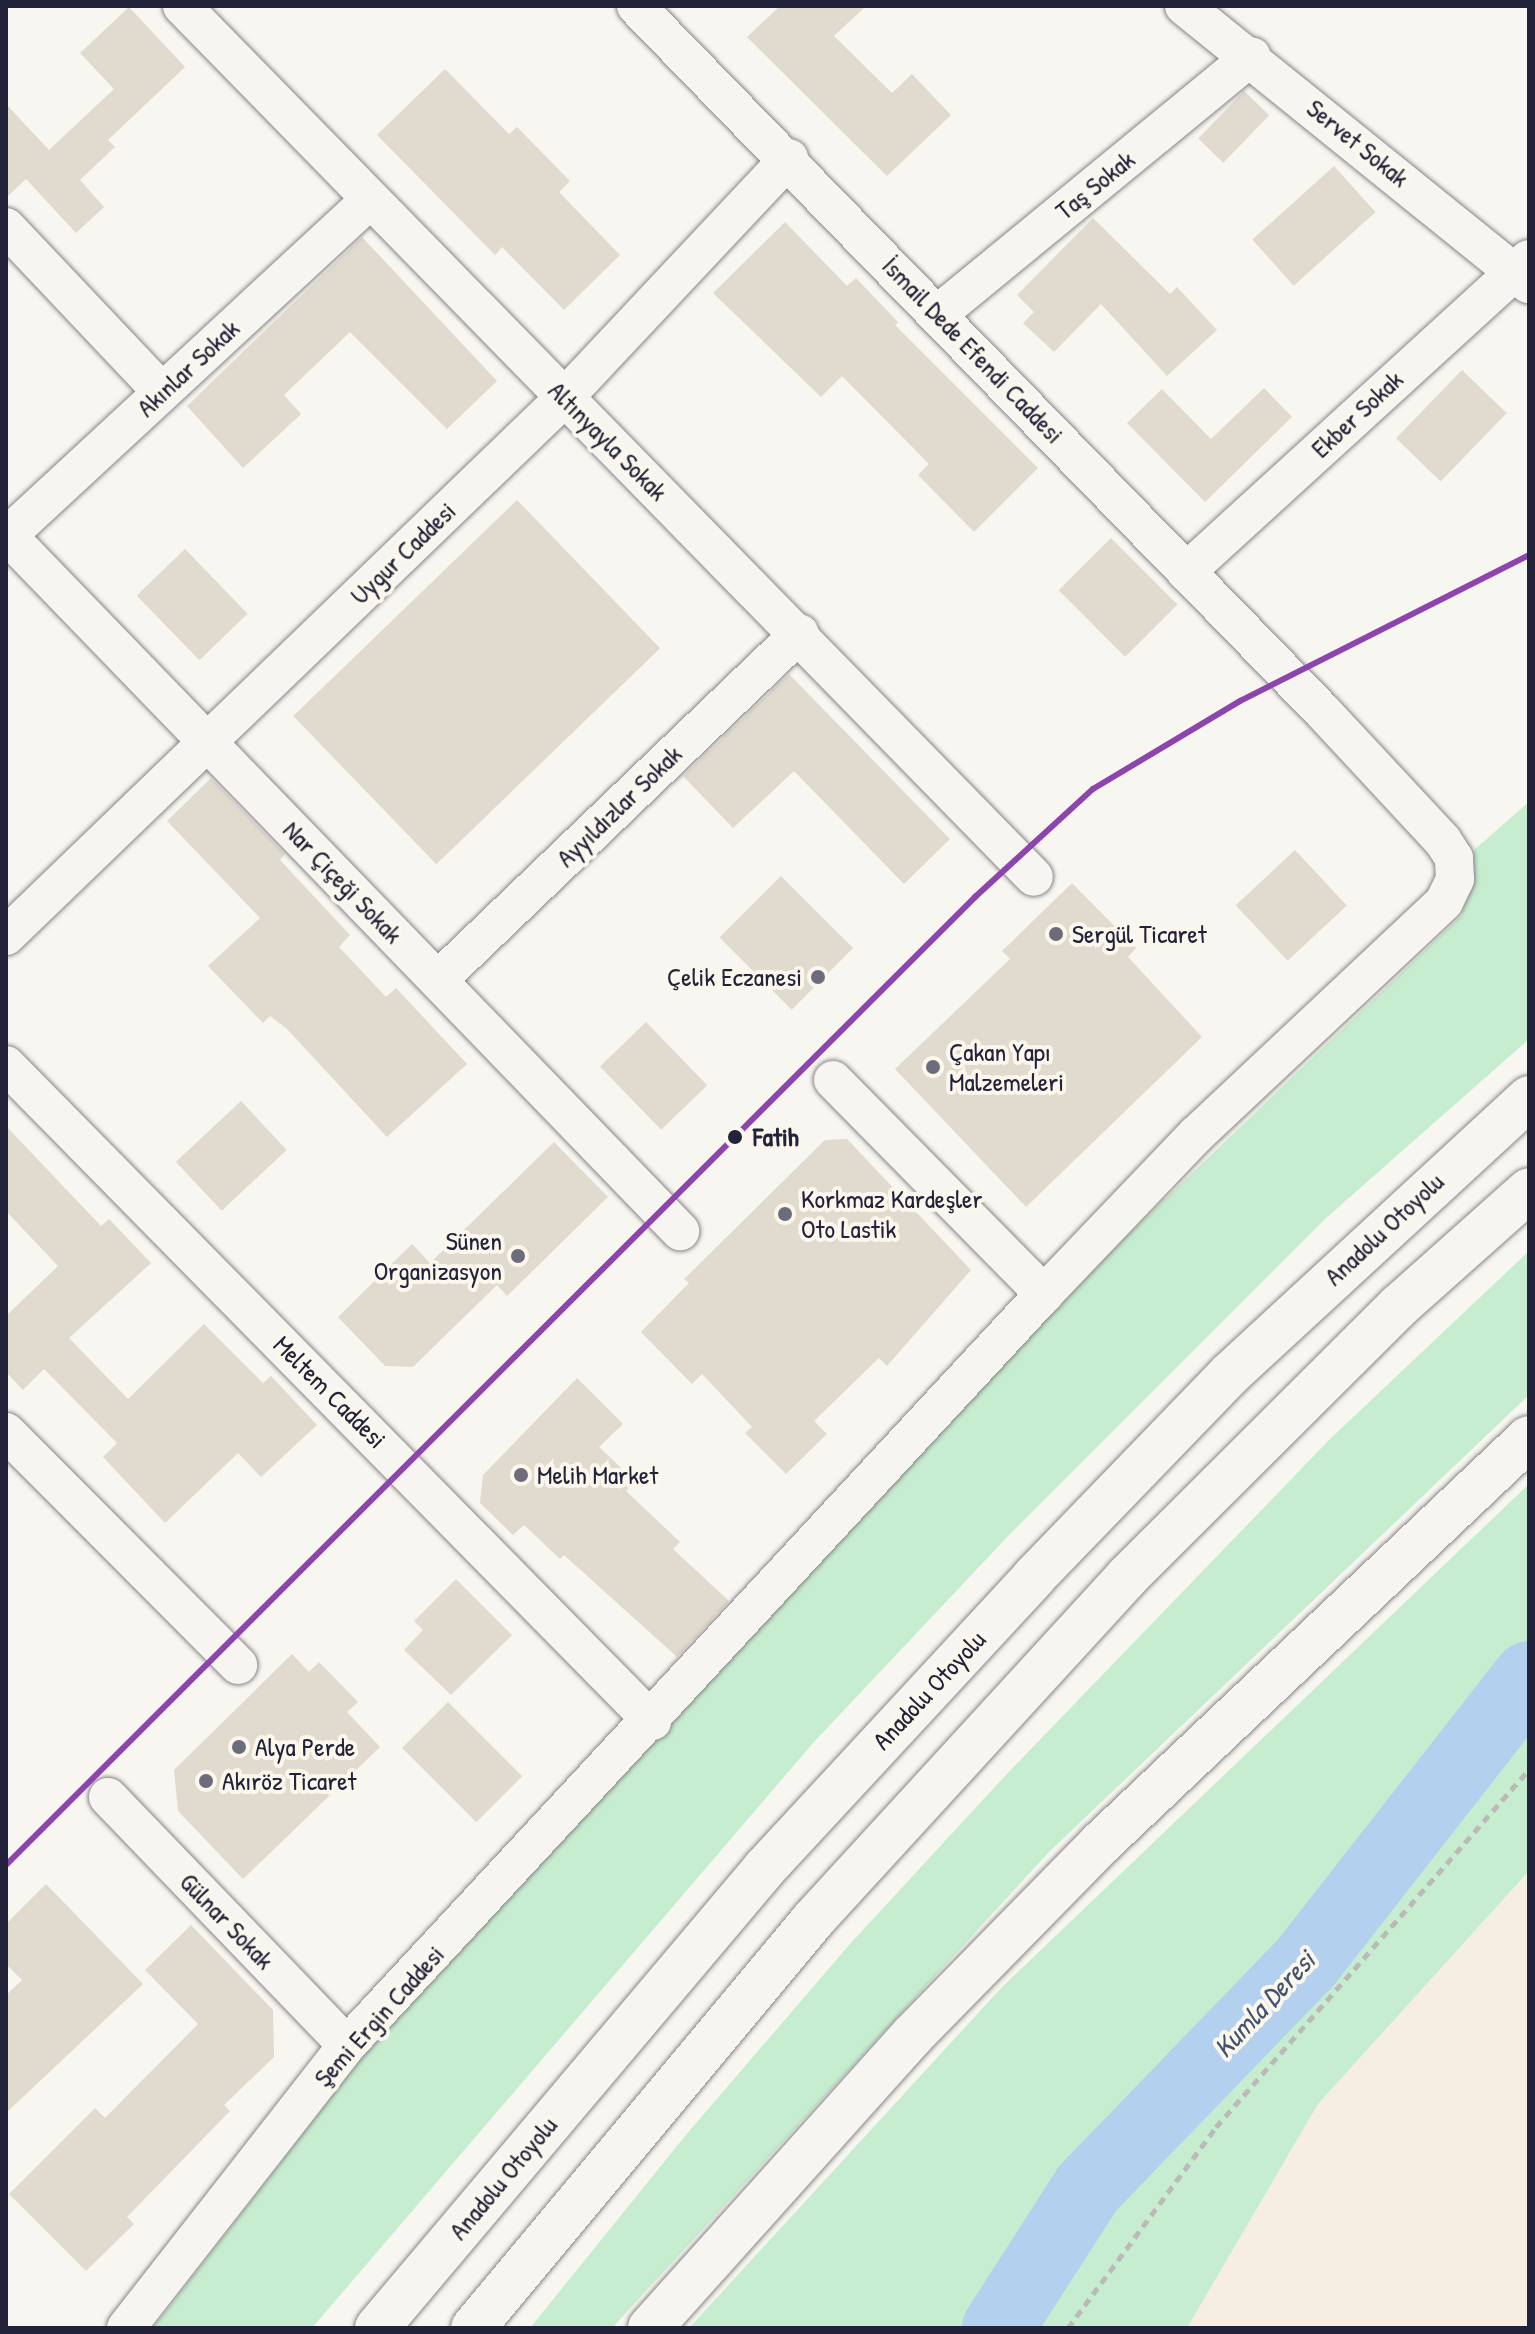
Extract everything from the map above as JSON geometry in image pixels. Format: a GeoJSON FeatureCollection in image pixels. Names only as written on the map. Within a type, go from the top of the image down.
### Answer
{"type":"FeatureCollection","features":[{"type":"Feature","properties":{"kind":"main road","name":"Anadolu Otoyolu"},"geometry":{"type":"LineString","coordinates":[[377,2328],[765,1868],[1034,1577],[1230,1374],[1529,1098]]}},
{"type":"Feature","properties":{"kind":"main road"},"geometry":{"type":"LineString","coordinates":[[473,2328],[813,1920],[1127,1577],[1399,1306],[1529,1190]]}},
{"type":"Feature","properties":{"kind":"main road"},"geometry":{"type":"LineString","coordinates":[[650,2328],[913,2035],[1101,1843],[1529,1438]]}},
{"type":"Feature","properties":{"kind":"street","name":"Altınyayla Sokak"},"geometry":{"type":"LineString","coordinates":[[182,6],[564,398],[800,633],[1034,877]]}},
{"type":"Feature","properties":{"kind":"street","name":"İsmail Dede Efendi Caddesi"},"geometry":{"type":"LineString","coordinates":[[636,6],[789,158],[1307,696],[1443,841],[1454,858],[1455,879],[1444,902],[1196,1135],[1044,1294]]}},
{"type":"Feature","properties":{"kind":"street","name":"Servet Sokak"},"geometry":{"type":"LineString","coordinates":[[1184,6],[1524,271]]}},
{"type":"Feature","properties":{"kind":"street","name":"Taş Sokak"},"geometry":{"type":"LineString","coordinates":[[938,314],[1252,56]]}},
{"type":"Feature","properties":{"kind":"street","name":"Uygur Caddesi"},"geometry":{"type":"LineString","coordinates":[[6,936],[564,398],[789,158]]}},
{"type":"Feature","properties":{"kind":"street","name":"Akınlar Sokak"},"geometry":{"type":"LineString","coordinates":[[7,535],[370,200]]}},
{"type":"Feature","properties":{"kind":"street"},"geometry":{"type":"LineString","coordinates":[[6,227],[162,392]]}},
{"type":"Feature","properties":{"kind":"street","name":"Ekber Sokak"},"geometry":{"type":"LineString","coordinates":[[1186,572],[1524,271]]}},
{"type":"Feature","properties":{"kind":"street","name":"Nar Çiçeği Sokak"},"geometry":{"type":"LineString","coordinates":[[7,535],[680,1231]]}},
{"type":"Feature","properties":{"kind":"street","name":"Ayyıldızlar Sokak"},"geometry":{"type":"LineString","coordinates":[[438,980],[800,633]]}},
{"type":"Feature","properties":{"kind":"street","name":"Meltem Caddesi"},"geometry":{"type":"LineString","coordinates":[[6,1065],[652,1721]]}},
{"type":"Feature","properties":{"kind":"street"},"geometry":{"type":"LineString","coordinates":[[833,1080],[1044,1294]]}},
{"type":"Feature","properties":{"kind":"street","name":"Şemi Ergin Caddesi"},"geometry":{"type":"LineString","coordinates":[[126,2328],[347,2045],[652,1721],[1044,1294]]}},
{"type":"Feature","properties":{"kind":"street"},"geometry":{"type":"LineString","coordinates":[[10,1444],[238,1665]]}},
{"type":"Feature","properties":{"kind":"street","name":"Gülnar Sokak"},"geometry":{"type":"LineString","coordinates":[[108,1797],[347,2045]]}},
{"type":"Feature","properties":{"kind":"path"},"geometry":{"type":"LineString","coordinates":[[1068,2328],[1216,2127],[1529,1770]]}},
{"type":"Feature","properties":{"kind":"shaded area"},"geometry":{"type":"Polygon","coordinates":[[[1529,1871],[1529,2328],[1187,2328],[1318,2104],[1529,1871]]]}},
{"type":"Feature","properties":{"kind":"green space"},"geometry":{"type":"Polygon","coordinates":[[[1529,802],[1529,1039],[1325,1219],[1009,1535],[813,1743],[312,2328],[153,2328],[359,2061],[1053,1306],[1462,915],[1474,850],[1529,802]]]}},
{"type":"Feature","properties":{"kind":"green space"},"geometry":{"type":"Polygon","coordinates":[[[1529,1251],[1529,1395],[1049,1852],[612,2328],[530,2328],[685,2136],[850,1944],[1004,1777],[1330,1439],[1529,1251]]]}},
{"type":"Feature","properties":{"kind":"green space"},"geometry":{"type":"Polygon","coordinates":[[[1529,1484],[1529,1871],[1318,2104],[1187,2328],[689,2328],[1002,1987],[1529,1484]]]}},
{"type":"Feature","properties":{"kind":"building"},"geometry":{"type":"Polygon","coordinates":[[[780,6],[866,6],[834,36],[892,93],[912,74],[951,115],[887,176],[747,37],[780,6]]]}},
{"type":"Feature","properties":{"kind":"building"},"geometry":{"type":"Polygon","coordinates":[[[129,7],[185,67],[108,140],[115,147],[80,180],[104,207],[76,233],[26,179],[6,198],[6,104],[49,150],[114,89],[80,53],[129,7]]]}},
{"type":"Feature","properties":{"kind":"building"},"geometry":{"type":"Polygon","coordinates":[[[445,69],[509,134],[517,127],[570,181],[559,192],[620,255],[564,310],[502,247],[495,255],[377,135],[445,69]]]}},
{"type":"Feature","properties":{"kind":"building"},"geometry":{"type":"Polygon","coordinates":[[[1244,91],[1269,115],[1223,163],[1198,138],[1244,91]]]}},
{"type":"Feature","properties":{"kind":"building"},"geometry":{"type":"Polygon","coordinates":[[[1334,166],[1375,212],[1294,286],[1252,240],[1334,166]]]}},
{"type":"Feature","properties":{"kind":"building"},"geometry":{"type":"Polygon","coordinates":[[[1093,218],[1170,294],[1177,287],[1217,330],[1167,376],[1101,304],[1054,352],[1023,323],[1034,312],[1017,295],[1093,218]]]}},
{"type":"Feature","properties":{"kind":"building"},"geometry":{"type":"Polygon","coordinates":[[[785,222],[847,286],[856,278],[898,322],[895,325],[1038,468],[974,532],[918,475],[929,464],[842,376],[821,397],[713,293],[785,222]]]}},
{"type":"Feature","properties":{"kind":"building"},"geometry":{"type":"Polygon","coordinates":[[[362,237],[497,381],[447,429],[350,332],[284,395],[301,414],[243,468],[187,406],[362,237]]]}},
{"type":"Feature","properties":{"kind":"building"},"geometry":{"type":"Polygon","coordinates":[[[1462,370],[1507,413],[1441,481],[1396,438],[1462,370]]]}},
{"type":"Feature","properties":{"kind":"building"},"geometry":{"type":"Polygon","coordinates":[[[1264,388],[1292,417],[1205,502],[1127,423],[1162,389],[1211,439],[1264,388]]]}},
{"type":"Feature","properties":{"kind":"building"},"geometry":{"type":"Polygon","coordinates":[[[517,500],[660,648],[436,864],[293,716],[517,500]]]}},
{"type":"Feature","properties":{"kind":"building"},"geometry":{"type":"Polygon","coordinates":[[[1111,538],[1177,604],[1125,657],[1059,590],[1111,538]]]}},
{"type":"Feature","properties":{"kind":"building"},"geometry":{"type":"Polygon","coordinates":[[[185,549],[248,614],[199,660],[137,596],[185,549]]]}},
{"type":"Feature","properties":{"kind":"building"},"geometry":{"type":"Polygon","coordinates":[[[789,674],[950,839],[904,884],[794,771],[733,828],[683,776],[789,674]]]}},
{"type":"Feature","properties":{"kind":"building"},"geometry":{"type":"Polygon","coordinates":[[[211,778],[285,854],[280,860],[350,935],[339,947],[386,997],[396,988],[467,1064],[387,1137],[287,1029],[270,1016],[263,1023],[208,966],[260,918],[167,821],[211,778]]]}},
{"type":"Feature","properties":{"kind":"building"},"geometry":{"type":"Polygon","coordinates":[[[1295,850],[1347,906],[1288,961],[1236,905],[1295,850]]]}},
{"type":"Feature","properties":{"kind":"building"},"geometry":{"type":"Polygon","coordinates":[[[781,876],[853,948],[792,1010],[719,938],[781,876]]]}},
{"type":"Feature","properties":{"kind":"building"},"geometry":{"type":"Polygon","coordinates":[[[1072,883],[1136,948],[1128,957],[1202,1037],[1026,1207],[895,1069],[1010,959],[1002,951],[1072,883]]]}},
{"type":"Feature","properties":{"kind":"building"},"geometry":{"type":"Polygon","coordinates":[[[646,1022],[707,1085],[661,1130],[600,1066],[646,1022]]]}},
{"type":"Feature","properties":{"kind":"building"},"geometry":{"type":"Polygon","coordinates":[[[241,1101],[287,1150],[222,1211],[176,1162],[241,1101]]]}},
{"type":"Feature","properties":{"kind":"building"},"geometry":{"type":"Polygon","coordinates":[[[6,1126],[101,1226],[109,1219],[151,1263],[69,1338],[128,1399],[204,1324],[263,1383],[271,1376],[317,1425],[261,1477],[238,1453],[165,1523],[103,1457],[117,1443],[44,1369],[23,1390],[6,1372],[6,1316],[58,1266],[6,1211],[6,1126]]]}},
{"type":"Feature","properties":{"kind":"building"},"geometry":{"type":"Polygon","coordinates":[[[847,1139],[971,1270],[887,1366],[879,1358],[814,1421],[827,1434],[786,1474],[745,1433],[752,1427],[702,1374],[692,1384],[641,1332],[689,1283],[684,1279],[825,1140],[847,1139]]]}},
{"type":"Feature","properties":{"kind":"building"},"geometry":{"type":"Polygon","coordinates":[[[554,1142],[608,1197],[507,1296],[497,1285],[413,1367],[385,1366],[338,1317],[412,1244],[430,1263],[554,1142]]]}},
{"type":"Feature","properties":{"kind":"building"},"geometry":{"type":"Polygon","coordinates":[[[577,1378],[623,1424],[599,1447],[635,1481],[626,1491],[680,1542],[673,1549],[729,1601],[677,1657],[564,1555],[560,1559],[524,1525],[513,1535],[480,1503],[483,1475],[577,1378]]]}},
{"type":"Feature","properties":{"kind":"building"},"geometry":{"type":"Polygon","coordinates":[[[456,1579],[512,1635],[451,1695],[404,1650],[423,1630],[414,1621],[456,1579]]]}},
{"type":"Feature","properties":{"kind":"building"},"geometry":{"type":"Polygon","coordinates":[[[292,1654],[309,1672],[319,1662],[358,1702],[347,1712],[380,1747],[243,1879],[178,1811],[174,1770],[292,1654]]]}},
{"type":"Feature","properties":{"kind":"building"},"geometry":{"type":"Polygon","coordinates":[[[448,1702],[522,1776],[476,1822],[402,1748],[448,1702]]]}},
{"type":"Feature","properties":{"kind":"building"},"geometry":{"type":"Polygon","coordinates":[[[46,1884],[143,1984],[6,2113],[6,1995],[22,1980],[6,1964],[6,1924],[46,1884]]]}},
{"type":"Feature","properties":{"kind":"building"},"geometry":{"type":"Polygon","coordinates":[[[191,1925],[273,2010],[274,2057],[224,2105],[230,2111],[127,2217],[134,2224],[86,2271],[9,2194],[95,2108],[105,2118],[198,2024],[145,1970],[191,1925]]]}},
{"type":"Feature","properties":{"kind":"waterway","name":"Kumla Deresi"},"geometry":{"type":"LineString","coordinates":[[998,2328],[1088,2188],[1307,1961],[1529,1677]]}},
{"type":"Feature","properties":{"kind":"transit line"},"geometry":{"type":"LineString","coordinates":[[6,1865],[975,897],[1093,789],[1240,701],[1529,555]]}},
{"type":"Feature","properties":{"kind":"place","name":"Sergül Ticaret"},"geometry":{"type":"Point","coordinates":[1056,934]}},
{"type":"Feature","properties":{"kind":"place","name":"Çelik Eczanesi"},"geometry":{"type":"Point","coordinates":[818,977]}},
{"type":"Feature","properties":{"kind":"place","name":"Çakan Yapı Malzemeleri"},"geometry":{"type":"Point","coordinates":[933,1067]}},
{"type":"Feature","properties":{"kind":"place","name":"Fatih"},"geometry":{"type":"Point","coordinates":[735,1137]}},
{"type":"Feature","properties":{"kind":"place","name":"Korkmaz Kardeşler Oto Lastik"},"geometry":{"type":"Point","coordinates":[785,1214]}},
{"type":"Feature","properties":{"kind":"place","name":"Sünen Organizasyon"},"geometry":{"type":"Point","coordinates":[518,1256]}},
{"type":"Feature","properties":{"kind":"place","name":"Melih Market"},"geometry":{"type":"Point","coordinates":[521,1475]}},
{"type":"Feature","properties":{"kind":"place","name":"Alya Perde"},"geometry":{"type":"Point","coordinates":[239,1747]}},
{"type":"Feature","properties":{"kind":"place","name":"Akıröz Ticaret"},"geometry":{"type":"Point","coordinates":[206,1781]}}]}
